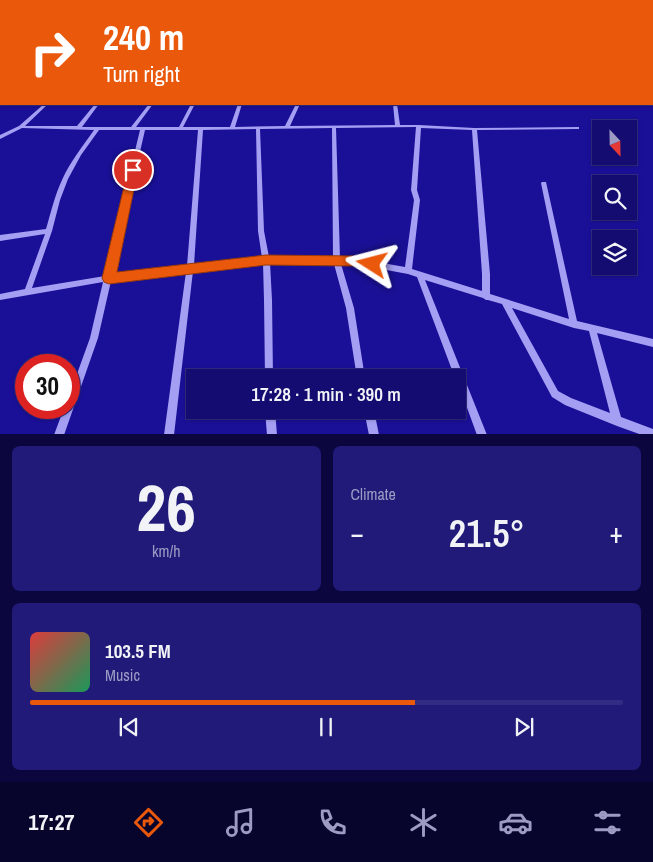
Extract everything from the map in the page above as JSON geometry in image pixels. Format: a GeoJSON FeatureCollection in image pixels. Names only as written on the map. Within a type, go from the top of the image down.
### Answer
{"type":"FeatureCollection","features":[{"type":"Feature","properties":{"kind":"street"},"geometry":{"type":"LineString","coordinates":[[0,137],[21,127],[45,105]]}},
{"type":"Feature","properties":{"kind":"street"},"geometry":{"type":"LineString","coordinates":[[78,128],[96,105]]}},
{"type":"Feature","properties":{"kind":"street"},"geometry":{"type":"LineString","coordinates":[[132,129],[150,105]]}},
{"type":"Feature","properties":{"kind":"street"},"geometry":{"type":"LineString","coordinates":[[180,129],[192,105]]}},
{"type":"Feature","properties":{"kind":"street"},"geometry":{"type":"LineString","coordinates":[[232,128],[240,105]]}},
{"type":"Feature","properties":{"kind":"street"},"geometry":{"type":"LineString","coordinates":[[287,128],[298,105]]}},
{"type":"Feature","properties":{"kind":"street"},"geometry":{"type":"LineString","coordinates":[[395,105],[398,126]]}},
{"type":"Feature","properties":{"kind":"street"},"geometry":{"type":"LineString","coordinates":[[21,127],[132,129],[398,126],[474,129],[577,128]]}},
{"type":"Feature","properties":{"kind":"street"},"geometry":{"type":"LineString","coordinates":[[408,272],[417,200],[414,190],[419,126]]}},
{"type":"Feature","properties":{"kind":"street"},"geometry":{"type":"LineString","coordinates":[[334,127],[337,260],[350,308],[360,369]]}},
{"type":"Feature","properties":{"kind":"street"},"geometry":{"type":"LineString","coordinates":[[27,293],[65,179],[98,128]]}},
{"type":"Feature","properties":{"kind":"street"},"geometry":{"type":"LineString","coordinates":[[258,128],[261,231],[266,260],[269,369]]}},
{"type":"Feature","properties":{"kind":"street"},"geometry":{"type":"LineString","coordinates":[[59,434],[94,338],[143,129]]}},
{"type":"Feature","properties":{"kind":"street"},"geometry":{"type":"LineString","coordinates":[[169,434],[190,268],[201,129]]}},
{"type":"Feature","properties":{"kind":"street"},"geometry":{"type":"LineString","coordinates":[[474,129],[486,274],[486,297]]}},
{"type":"Feature","properties":{"kind":"street"},"geometry":{"type":"LineString","coordinates":[[544,183],[574,324]]}},
{"type":"Feature","properties":{"kind":"street"},"geometry":{"type":"LineString","coordinates":[[0,238],[49,231]]}},
{"type":"Feature","properties":{"kind":"street"},"geometry":{"type":"LineString","coordinates":[[0,297],[109,278],[266,260],[354,261],[408,272],[574,324],[653,343]]}},
{"type":"Feature","properties":{"kind":"street"},"geometry":{"type":"LineString","coordinates":[[420,276],[482,434]]}},
{"type":"Feature","properties":{"kind":"street"},"geometry":{"type":"LineString","coordinates":[[505,303],[555,394],[568,402],[653,434]]}},
{"type":"Feature","properties":{"kind":"street"},"geometry":{"type":"LineString","coordinates":[[592,329],[617,421]]}},
{"type":"Feature","properties":{"kind":"street"},"geometry":{"type":"LineString","coordinates":[[271,419],[272,434]]}},
{"type":"Feature","properties":{"kind":"street"},"geometry":{"type":"LineString","coordinates":[[370,419],[374,434]]}},
{"type":"Feature","properties":{"kind":"route"},"geometry":{"type":"LineString","coordinates":[[133,170],[109,278],[266,260],[354,261],[372,264]]}}]}
